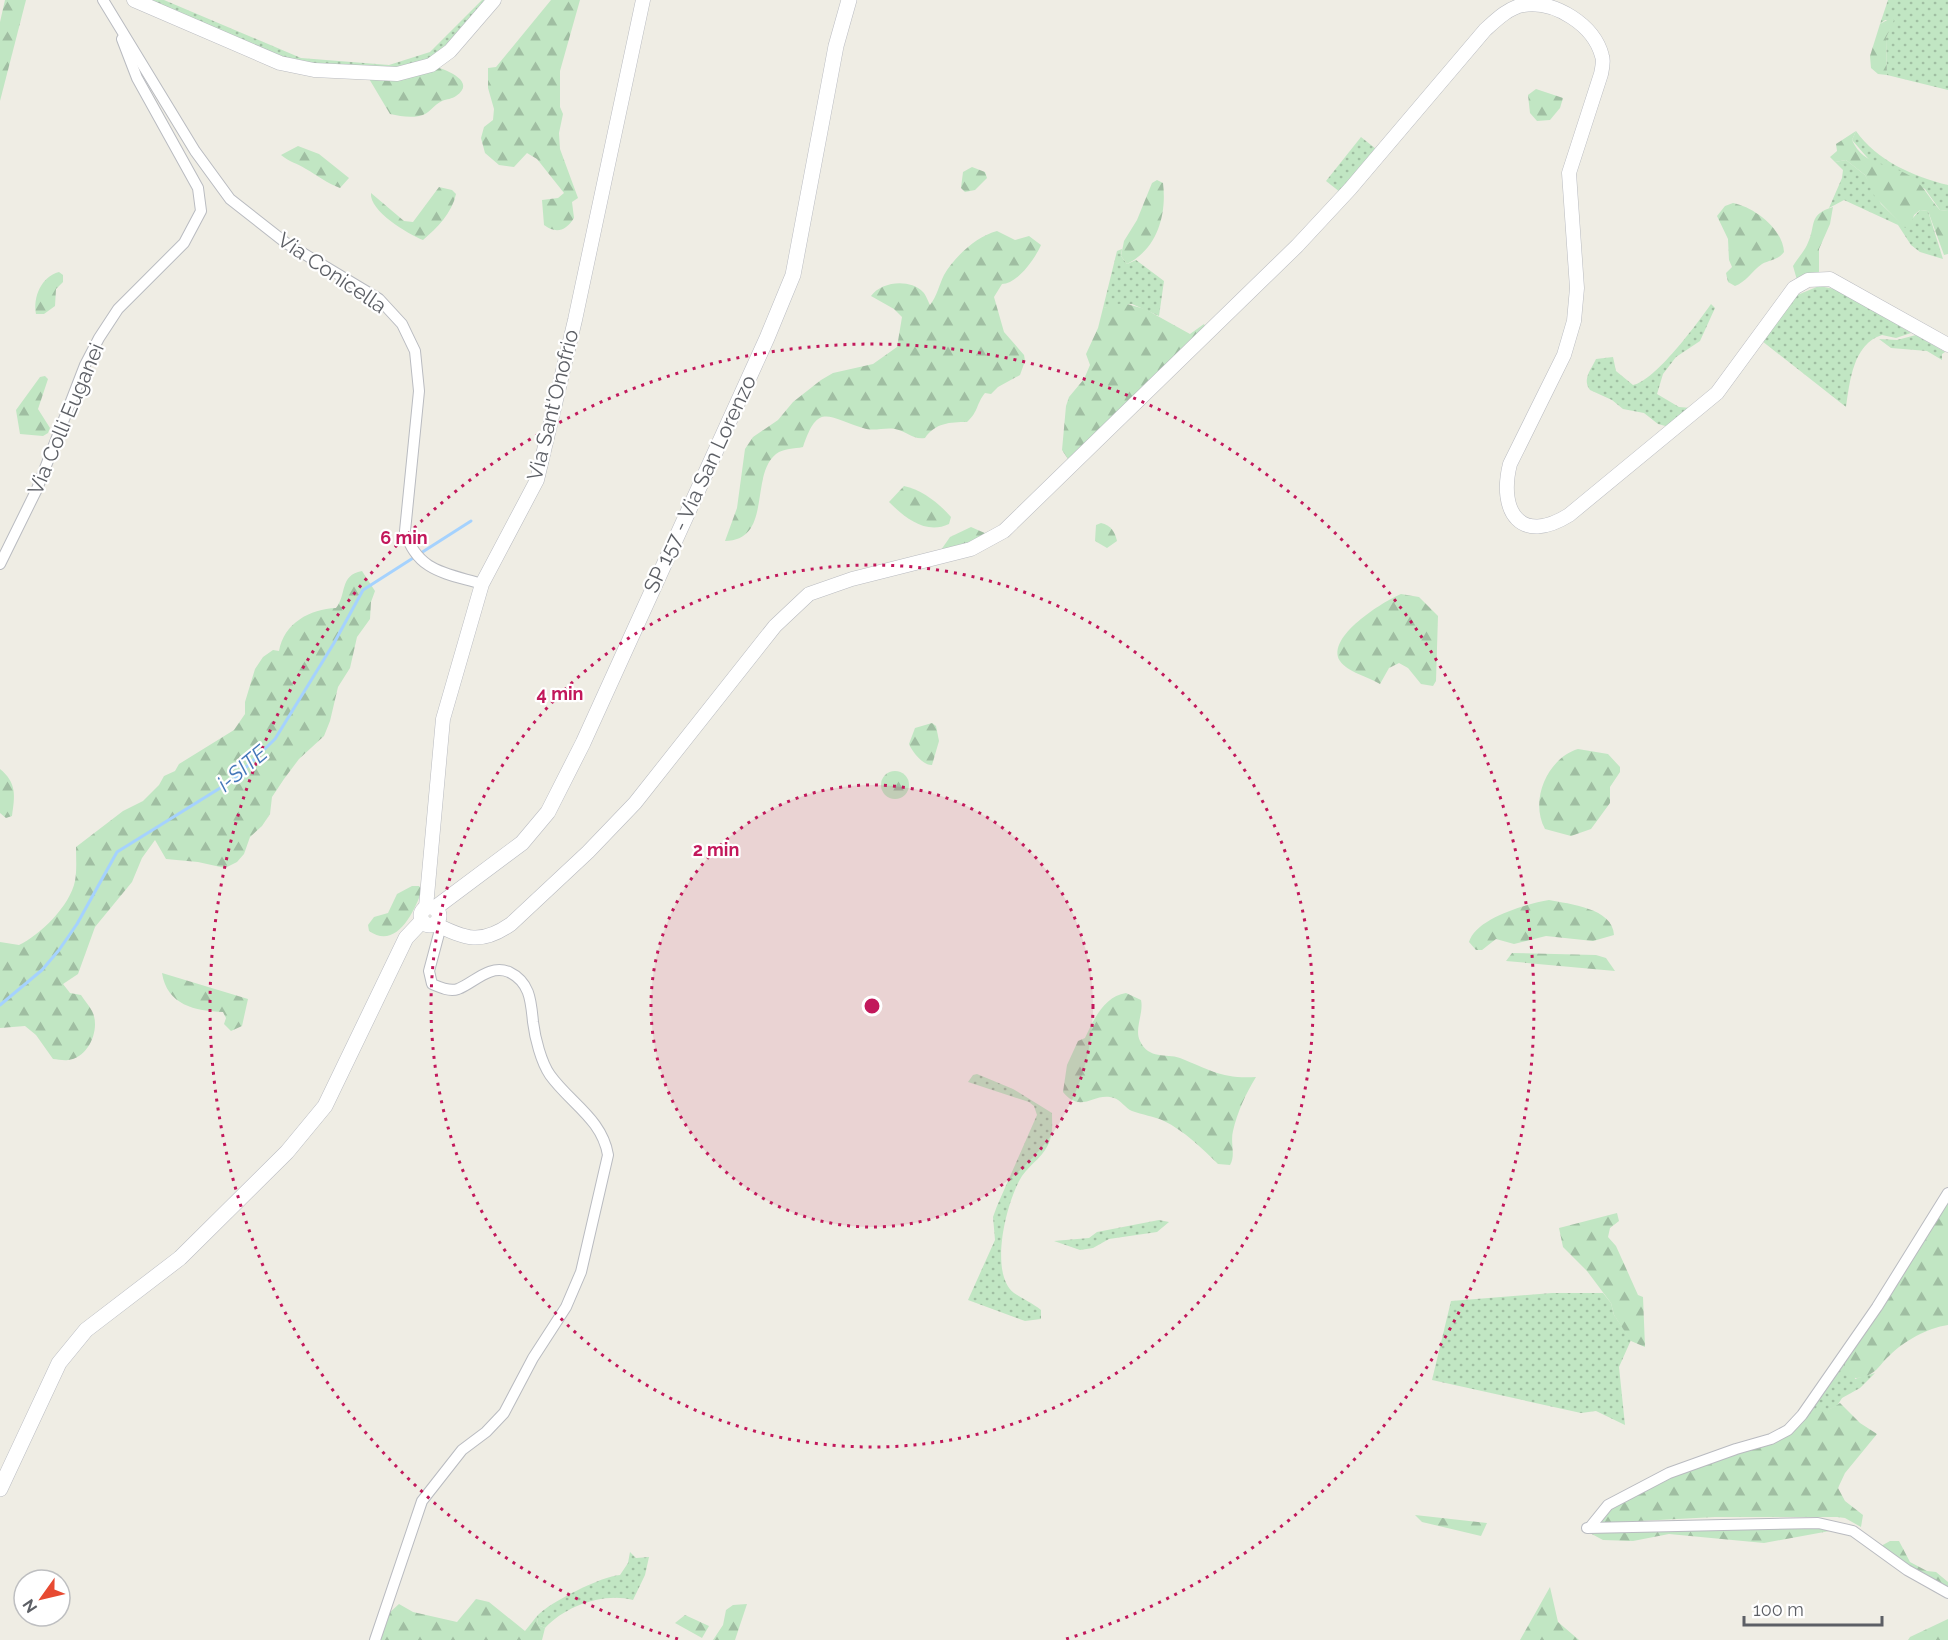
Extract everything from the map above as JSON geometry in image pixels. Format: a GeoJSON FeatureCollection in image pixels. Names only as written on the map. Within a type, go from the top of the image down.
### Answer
{"type":"FeatureCollection","features":[{"type":"Feature","properties":{"kind":"main road","name":"SP 157 - Via San Lorenzo"},"geometry":{"type":"LineString","coordinates":[[0,1489],[59,1363],[86,1330],[180,1258],[287,1152],[325,1106],[406,938],[522,843],[548,812],[583,743],[767,338],[793,275],[836,46],[849,0]]}},
{"type":"Feature","properties":{"kind":"street","name":"Via Conicella"},"geometry":{"type":"LineString","coordinates":[[103,0],[195,151],[230,199],[286,243],[378,299],[402,324],[415,351],[419,391],[405,531],[408,543],[420,560],[430,568],[482,584]]}},
{"type":"Feature","properties":{"kind":"street"},"geometry":{"type":"LineString","coordinates":[[134,0],[280,63],[314,70],[397,74],[431,65],[450,51],[494,0]]}},
{"type":"Feature","properties":{"kind":"street","name":"Via Sant'Onofrio"},"geometry":{"type":"LineString","coordinates":[[432,917],[443,719],[482,584],[537,480],[577,309],[643,0]]}},
{"type":"Feature","properties":{"kind":"street"},"geometry":{"type":"LineString","coordinates":[[375,1640],[422,1501],[462,1450],[486,1432],[504,1413],[533,1358],[566,1307],[581,1272],[608,1155],[605,1139],[597,1125],[548,1073],[534,1032],[530,997],[525,983],[507,971],[496,971],[480,975],[457,990],[444,989],[432,984],[429,971],[432,917],[467,938],[482,939],[498,933],[528,909],[635,803],[749,658],[793,606],[809,594],[852,579],[971,549],[1004,531],[1297,246],[1350,189],[1485,30],[1502,14],[1521,5],[1538,3],[1577,20],[1594,38],[1603,57],[1601,74],[1569,174],[1577,288],[1574,321],[1564,355],[1510,464],[1506,481],[1505,496],[1509,508],[1519,520],[1529,527],[1544,526],[1569,515],[1717,393],[1794,288],[1808,280],[1830,279],[1948,345]]}},
{"type":"Feature","properties":{"kind":"street","name":"Via Colli Euganei"},"geometry":{"type":"LineString","coordinates":[[0,564],[37,489],[85,364],[99,338],[117,309],[184,243],[201,212],[198,188],[137,78],[123,47],[122,34]]}},
{"type":"Feature","properties":{"kind":"street"},"geometry":{"type":"LineString","coordinates":[[1948,1193],[1877,1307],[1802,1415],[1788,1430],[1771,1439],[1669,1473],[1608,1505],[1589,1527],[1818,1523],[1853,1531],[1907,1570],[1948,1593]]}},
{"type":"Feature","properties":{"kind":"green space"},"geometry":{"type":"Polygon","coordinates":[[[5,0],[26,0],[0,101],[0,22],[5,0]]]}},
{"type":"Feature","properties":{"kind":"green space"},"geometry":{"type":"Polygon","coordinates":[[[141,0],[164,0],[301,58],[389,65],[430,52],[482,0],[485,0],[460,31],[432,58],[410,66],[389,68],[285,62],[141,0]]]}},
{"type":"Feature","properties":{"kind":"green space"},"geometry":{"type":"Polygon","coordinates":[[[551,0],[580,0],[560,71],[560,107],[563,114],[559,133],[560,149],[578,198],[572,202],[574,218],[568,226],[560,230],[553,230],[544,225],[542,200],[558,198],[564,193],[537,159],[527,153],[514,167],[499,165],[485,153],[481,138],[484,127],[493,120],[494,109],[488,88],[488,68],[496,67],[551,0]]]}},
{"type":"Feature","properties":{"kind":"green space"},"geometry":{"type":"Polygon","coordinates":[[[1888,0],[1948,0],[1948,90],[1887,75],[1886,38],[1893,20],[1885,20],[1880,24],[1888,0]]]}},
{"type":"Feature","properties":{"kind":"green space"},"geometry":{"type":"Polygon","coordinates":[[[1891,18],[1894,20],[1886,38],[1887,75],[1878,74],[1871,68],[1870,56],[1880,24],[1891,18]]]}},
{"type":"Feature","properties":{"kind":"green space"},"geometry":{"type":"Polygon","coordinates":[[[436,67],[458,77],[462,81],[462,91],[442,101],[423,115],[415,117],[390,114],[368,77],[436,67]]]}},
{"type":"Feature","properties":{"kind":"green space"},"geometry":{"type":"Polygon","coordinates":[[[1536,89],[1563,98],[1560,108],[1550,120],[1537,121],[1530,113],[1528,95],[1536,89]]]}},
{"type":"Feature","properties":{"kind":"green space"},"geometry":{"type":"Polygon","coordinates":[[[1856,131],[1874,151],[1885,159],[1909,172],[1948,185],[1948,211],[1940,210],[1925,189],[1872,163],[1852,140],[1856,131]]]}},
{"type":"Feature","properties":{"kind":"green space"},"geometry":{"type":"Polygon","coordinates":[[[1856,131],[1852,140],[1864,156],[1913,178],[1940,210],[1948,211],[1948,254],[1944,255],[1928,211],[1920,210],[1914,215],[1911,225],[1905,228],[1875,197],[1865,175],[1846,160],[1835,162],[1830,157],[1837,151],[1836,144],[1856,131]]]}},
{"type":"Feature","properties":{"kind":"green space"},"geometry":{"type":"Polygon","coordinates":[[[1361,137],[1376,149],[1340,192],[1326,181],[1361,137]]]}},
{"type":"Feature","properties":{"kind":"green space"},"geometry":{"type":"Polygon","coordinates":[[[298,146],[319,154],[349,178],[340,188],[281,155],[298,146]]]}},
{"type":"Feature","properties":{"kind":"green space"},"geometry":{"type":"Polygon","coordinates":[[[1846,160],[1865,175],[1881,204],[1905,227],[1920,210],[1928,211],[1943,259],[1920,252],[1911,245],[1898,225],[1844,200],[1829,208],[1842,178],[1843,170],[1835,162],[1846,160]]]}},
{"type":"Feature","properties":{"kind":"green space"},"geometry":{"type":"Polygon","coordinates":[[[972,167],[985,172],[987,178],[975,190],[965,192],[961,188],[963,172],[972,167]]]}},
{"type":"Feature","properties":{"kind":"green space"},"geometry":{"type":"Polygon","coordinates":[[[1157,180],[1163,183],[1164,195],[1158,230],[1146,250],[1127,264],[1121,256],[1124,241],[1137,220],[1152,183],[1157,180]]]}},
{"type":"Feature","properties":{"kind":"green space"},"geometry":{"type":"Polygon","coordinates":[[[439,187],[452,190],[456,194],[454,201],[443,220],[423,240],[408,233],[383,214],[372,200],[371,193],[404,221],[413,222],[439,187]]]}},
{"type":"Feature","properties":{"kind":"green space"},"geometry":{"type":"Polygon","coordinates":[[[1733,203],[1750,209],[1766,220],[1779,235],[1784,252],[1777,258],[1762,264],[1735,286],[1728,282],[1726,273],[1732,267],[1729,260],[1728,239],[1717,216],[1725,206],[1733,203]]]}},
{"type":"Feature","properties":{"kind":"green space"},"geometry":{"type":"Polygon","coordinates":[[[1833,207],[1830,224],[1819,249],[1819,274],[1797,280],[1793,266],[1807,245],[1816,217],[1833,207]]]}},
{"type":"Feature","properties":{"kind":"green space"},"geometry":{"type":"Polygon","coordinates":[[[997,231],[1015,240],[1029,236],[1041,245],[1025,270],[1014,280],[1002,284],[994,297],[1004,332],[1024,355],[1025,361],[1020,375],[998,387],[991,394],[985,393],[967,422],[938,426],[925,438],[917,438],[895,429],[867,429],[832,417],[819,418],[808,433],[803,447],[779,452],[768,464],[763,477],[755,519],[749,530],[740,538],[725,541],[737,508],[745,449],[753,437],[778,420],[793,402],[821,380],[833,373],[873,364],[897,347],[902,317],[894,309],[871,296],[888,285],[903,283],[923,292],[930,305],[944,275],[954,261],[974,242],[997,231]]]}},
{"type":"Feature","properties":{"kind":"green space"},"geometry":{"type":"Polygon","coordinates":[[[1122,249],[1121,256],[1127,264],[1136,260],[1164,281],[1159,316],[1132,304],[1103,308],[1117,251],[1122,249]]]}},
{"type":"Feature","properties":{"kind":"green space"},"geometry":{"type":"Polygon","coordinates":[[[59,272],[63,275],[63,282],[56,289],[55,306],[44,314],[36,314],[36,301],[40,288],[47,278],[59,272]]]}},
{"type":"Feature","properties":{"kind":"green space"},"geometry":{"type":"Polygon","coordinates":[[[1819,286],[1840,290],[1911,333],[1896,338],[1882,335],[1865,346],[1855,365],[1846,407],[1762,341],[1795,296],[1819,286]]]}},
{"type":"Feature","properties":{"kind":"green space"},"geometry":{"type":"Polygon","coordinates":[[[1123,303],[1145,309],[1190,334],[1204,324],[1207,330],[1070,462],[1062,450],[1069,397],[1084,379],[1090,365],[1086,354],[1098,328],[1103,308],[1123,303]]]}},
{"type":"Feature","properties":{"kind":"green space"},"geometry":{"type":"Polygon","coordinates":[[[1711,304],[1715,308],[1700,341],[1676,357],[1663,374],[1657,394],[1679,407],[1691,408],[1669,427],[1658,424],[1644,413],[1623,409],[1612,400],[1590,390],[1587,378],[1596,359],[1613,357],[1616,371],[1633,385],[1642,381],[1664,363],[1711,304]]]}},
{"type":"Feature","properties":{"kind":"green space"},"geometry":{"type":"Polygon","coordinates":[[[1916,335],[1945,352],[1942,354],[1942,360],[1927,351],[1891,348],[1879,339],[1897,340],[1916,335]]]}},
{"type":"Feature","properties":{"kind":"green space"},"geometry":{"type":"Polygon","coordinates":[[[45,376],[48,379],[38,409],[50,428],[48,433],[43,436],[20,434],[16,410],[40,377],[45,376]]]}},
{"type":"Feature","properties":{"kind":"green space"},"geometry":{"type":"Polygon","coordinates":[[[904,486],[936,502],[951,517],[949,524],[940,527],[924,526],[902,514],[889,502],[904,486]]]}},
{"type":"Feature","properties":{"kind":"green space"},"geometry":{"type":"Polygon","coordinates":[[[1101,523],[1112,529],[1117,541],[1107,548],[1095,541],[1096,525],[1101,523]]]}},
{"type":"Feature","properties":{"kind":"green space"},"geometry":{"type":"Polygon","coordinates":[[[971,527],[987,534],[971,546],[942,554],[941,550],[950,537],[971,527]]]}},
{"type":"Feature","properties":{"kind":"green space"},"geometry":{"type":"Polygon","coordinates":[[[362,571],[375,591],[371,602],[370,619],[357,637],[350,668],[338,687],[324,736],[299,759],[284,779],[272,797],[270,814],[262,826],[250,837],[244,854],[237,862],[225,868],[198,862],[166,859],[155,840],[142,858],[132,882],[95,927],[78,974],[63,984],[70,993],[81,995],[91,1009],[94,1018],[94,1033],[82,1054],[68,1060],[53,1059],[36,1035],[25,1026],[0,1028],[0,942],[19,945],[53,919],[72,891],[76,877],[76,847],[123,811],[143,801],[159,785],[164,776],[175,771],[179,764],[234,730],[245,714],[245,702],[255,669],[263,657],[273,650],[279,651],[286,633],[300,619],[317,611],[336,608],[347,581],[355,573],[362,571]]]}},
{"type":"Feature","properties":{"kind":"green space"},"geometry":{"type":"Polygon","coordinates":[[[1401,594],[1419,597],[1438,616],[1436,681],[1433,686],[1421,684],[1408,668],[1399,663],[1389,668],[1380,684],[1353,671],[1340,661],[1338,652],[1341,641],[1348,631],[1370,612],[1401,594]]]}},
{"type":"Feature","properties":{"kind":"green space"},"geometry":{"type":"Polygon","coordinates":[[[932,723],[936,726],[939,741],[932,765],[929,765],[919,758],[909,744],[915,728],[932,723]]]}},
{"type":"Feature","properties":{"kind":"green space"},"geometry":{"type":"Polygon","coordinates":[[[1578,749],[1608,754],[1620,767],[1620,772],[1610,787],[1610,803],[1591,829],[1571,836],[1545,829],[1539,806],[1540,793],[1550,771],[1558,761],[1578,749]]]}},
{"type":"Feature","properties":{"kind":"green space"},"geometry":{"type":"Polygon","coordinates":[[[0,769],[6,774],[14,790],[12,816],[6,818],[0,813],[0,769]]]}},
{"type":"Feature","properties":{"kind":"green space"},"geometry":{"type":"Polygon","coordinates":[[[895,771],[905,775],[909,785],[905,795],[895,799],[885,795],[881,785],[885,775],[895,771]]]}},
{"type":"Feature","properties":{"kind":"green space"},"geometry":{"type":"Polygon","coordinates":[[[412,886],[419,886],[422,890],[403,926],[388,936],[379,936],[369,931],[368,925],[374,917],[388,913],[397,894],[412,886]]]}},
{"type":"Feature","properties":{"kind":"green space"},"geometry":{"type":"Polygon","coordinates":[[[1549,900],[1598,913],[1612,926],[1614,935],[1593,941],[1546,936],[1514,944],[1496,939],[1482,950],[1476,950],[1469,942],[1474,933],[1491,919],[1515,909],[1549,900]]]}},
{"type":"Feature","properties":{"kind":"green space"},"geometry":{"type":"Polygon","coordinates":[[[1512,953],[1596,955],[1606,958],[1615,971],[1506,961],[1512,953]]]}},
{"type":"Feature","properties":{"kind":"green space"},"geometry":{"type":"Polygon","coordinates":[[[162,973],[248,999],[242,1026],[231,1031],[224,1024],[226,1018],[223,1012],[193,1008],[176,999],[165,984],[162,973]]]}},
{"type":"Feature","properties":{"kind":"green space"},"geometry":{"type":"Polygon","coordinates":[[[1126,993],[1141,1000],[1138,1036],[1148,1051],[1180,1058],[1225,1075],[1256,1077],[1242,1103],[1235,1124],[1232,1135],[1233,1157],[1230,1165],[1218,1164],[1178,1129],[1160,1119],[1132,1111],[1116,1099],[1100,1097],[1076,1102],[1063,1092],[1067,1065],[1078,1041],[1085,1038],[1105,1004],[1118,995],[1126,993]]]}},
{"type":"Feature","properties":{"kind":"green space"},"geometry":{"type":"Polygon","coordinates":[[[977,1074],[1013,1089],[1052,1113],[1052,1134],[1048,1146],[1029,1167],[1016,1187],[1006,1218],[1001,1253],[1002,1270],[1006,1283],[1014,1293],[1041,1310],[1041,1319],[1025,1321],[968,1300],[995,1240],[993,1217],[997,1206],[1037,1115],[1034,1106],[1029,1102],[968,1082],[973,1075],[977,1074]]]}},
{"type":"Feature","properties":{"kind":"green space"},"geometry":{"type":"Polygon","coordinates":[[[1948,1197],[1948,1325],[1924,1332],[1909,1340],[1869,1375],[1861,1378],[1849,1377],[1844,1367],[1851,1349],[1948,1197]]]}},
{"type":"Feature","properties":{"kind":"green space"},"geometry":{"type":"Polygon","coordinates":[[[1617,1213],[1619,1221],[1610,1228],[1608,1237],[1616,1246],[1638,1295],[1643,1297],[1645,1347],[1631,1341],[1614,1315],[1611,1303],[1587,1271],[1563,1247],[1559,1228],[1617,1213]]]}},
{"type":"Feature","properties":{"kind":"green space"},"geometry":{"type":"Polygon","coordinates":[[[1159,1220],[1169,1222],[1157,1232],[1109,1239],[1093,1248],[1080,1250],[1054,1241],[1089,1238],[1097,1232],[1159,1220]]]}},
{"type":"Feature","properties":{"kind":"green space"},"geometry":{"type":"Polygon","coordinates":[[[1552,1293],[1603,1293],[1611,1303],[1614,1315],[1631,1340],[1619,1367],[1625,1425],[1596,1411],[1581,1413],[1432,1380],[1451,1301],[1552,1293]]]}},
{"type":"Feature","properties":{"kind":"green space"},"geometry":{"type":"Polygon","coordinates":[[[1851,1349],[1855,1379],[1875,1373],[1860,1388],[1842,1398],[1837,1406],[1821,1413],[1805,1415],[1851,1349]]]}},
{"type":"Feature","properties":{"kind":"green space"},"geometry":{"type":"Polygon","coordinates":[[[1840,1403],[1860,1423],[1877,1434],[1845,1473],[1838,1488],[1845,1501],[1863,1515],[1861,1527],[1845,1518],[1837,1517],[1715,1517],[1601,1523],[1608,1512],[1623,1500],[1644,1489],[1751,1448],[1799,1418],[1828,1410],[1840,1403]]]}},
{"type":"Feature","properties":{"kind":"green space"},"geometry":{"type":"Polygon","coordinates":[[[1415,1515],[1487,1523],[1481,1536],[1422,1522],[1415,1515]]]}},
{"type":"Feature","properties":{"kind":"green space"},"geometry":{"type":"Polygon","coordinates":[[[1804,1525],[1835,1530],[1764,1543],[1669,1534],[1633,1541],[1603,1540],[1588,1532],[1804,1525]]]}},
{"type":"Feature","properties":{"kind":"green space"},"geometry":{"type":"Polygon","coordinates":[[[1890,1541],[1899,1541],[1910,1562],[1927,1571],[1936,1572],[1948,1582],[1948,1589],[1907,1566],[1881,1546],[1890,1541]]]}},
{"type":"Feature","properties":{"kind":"green space"},"geometry":{"type":"Polygon","coordinates":[[[630,1552],[636,1558],[649,1557],[645,1575],[633,1600],[610,1598],[586,1603],[563,1613],[545,1628],[538,1625],[537,1616],[564,1597],[589,1585],[620,1575],[628,1563],[630,1552]]]}},
{"type":"Feature","properties":{"kind":"green space"},"geometry":{"type":"Polygon","coordinates":[[[1550,1587],[1558,1622],[1579,1640],[1520,1640],[1550,1587]]]}},
{"type":"Feature","properties":{"kind":"green space"},"geometry":{"type":"Polygon","coordinates":[[[476,1599],[489,1602],[525,1631],[537,1616],[538,1625],[545,1628],[542,1640],[379,1640],[388,1614],[399,1604],[413,1612],[457,1622],[476,1599]]]}},
{"type":"Feature","properties":{"kind":"green space"},"geometry":{"type":"Polygon","coordinates":[[[747,1604],[735,1640],[713,1640],[723,1625],[726,1610],[733,1605],[747,1604]]]}},
{"type":"Feature","properties":{"kind":"green space"},"geometry":{"type":"Polygon","coordinates":[[[685,1615],[709,1626],[702,1638],[675,1623],[685,1615]]]}},
{"type":"Feature","properties":{"kind":"green space"},"geometry":{"type":"Polygon","coordinates":[[[1948,1619],[1948,1640],[1908,1640],[1910,1637],[1948,1619]]]}},
{"type":"Feature","properties":{"kind":"waterway","name":"i-SITE"},"geometry":{"type":"LineString","coordinates":[[0,1005],[42,970],[59,950],[77,924],[117,852],[233,780],[275,739],[334,643],[363,590],[471,521]]}}]}
